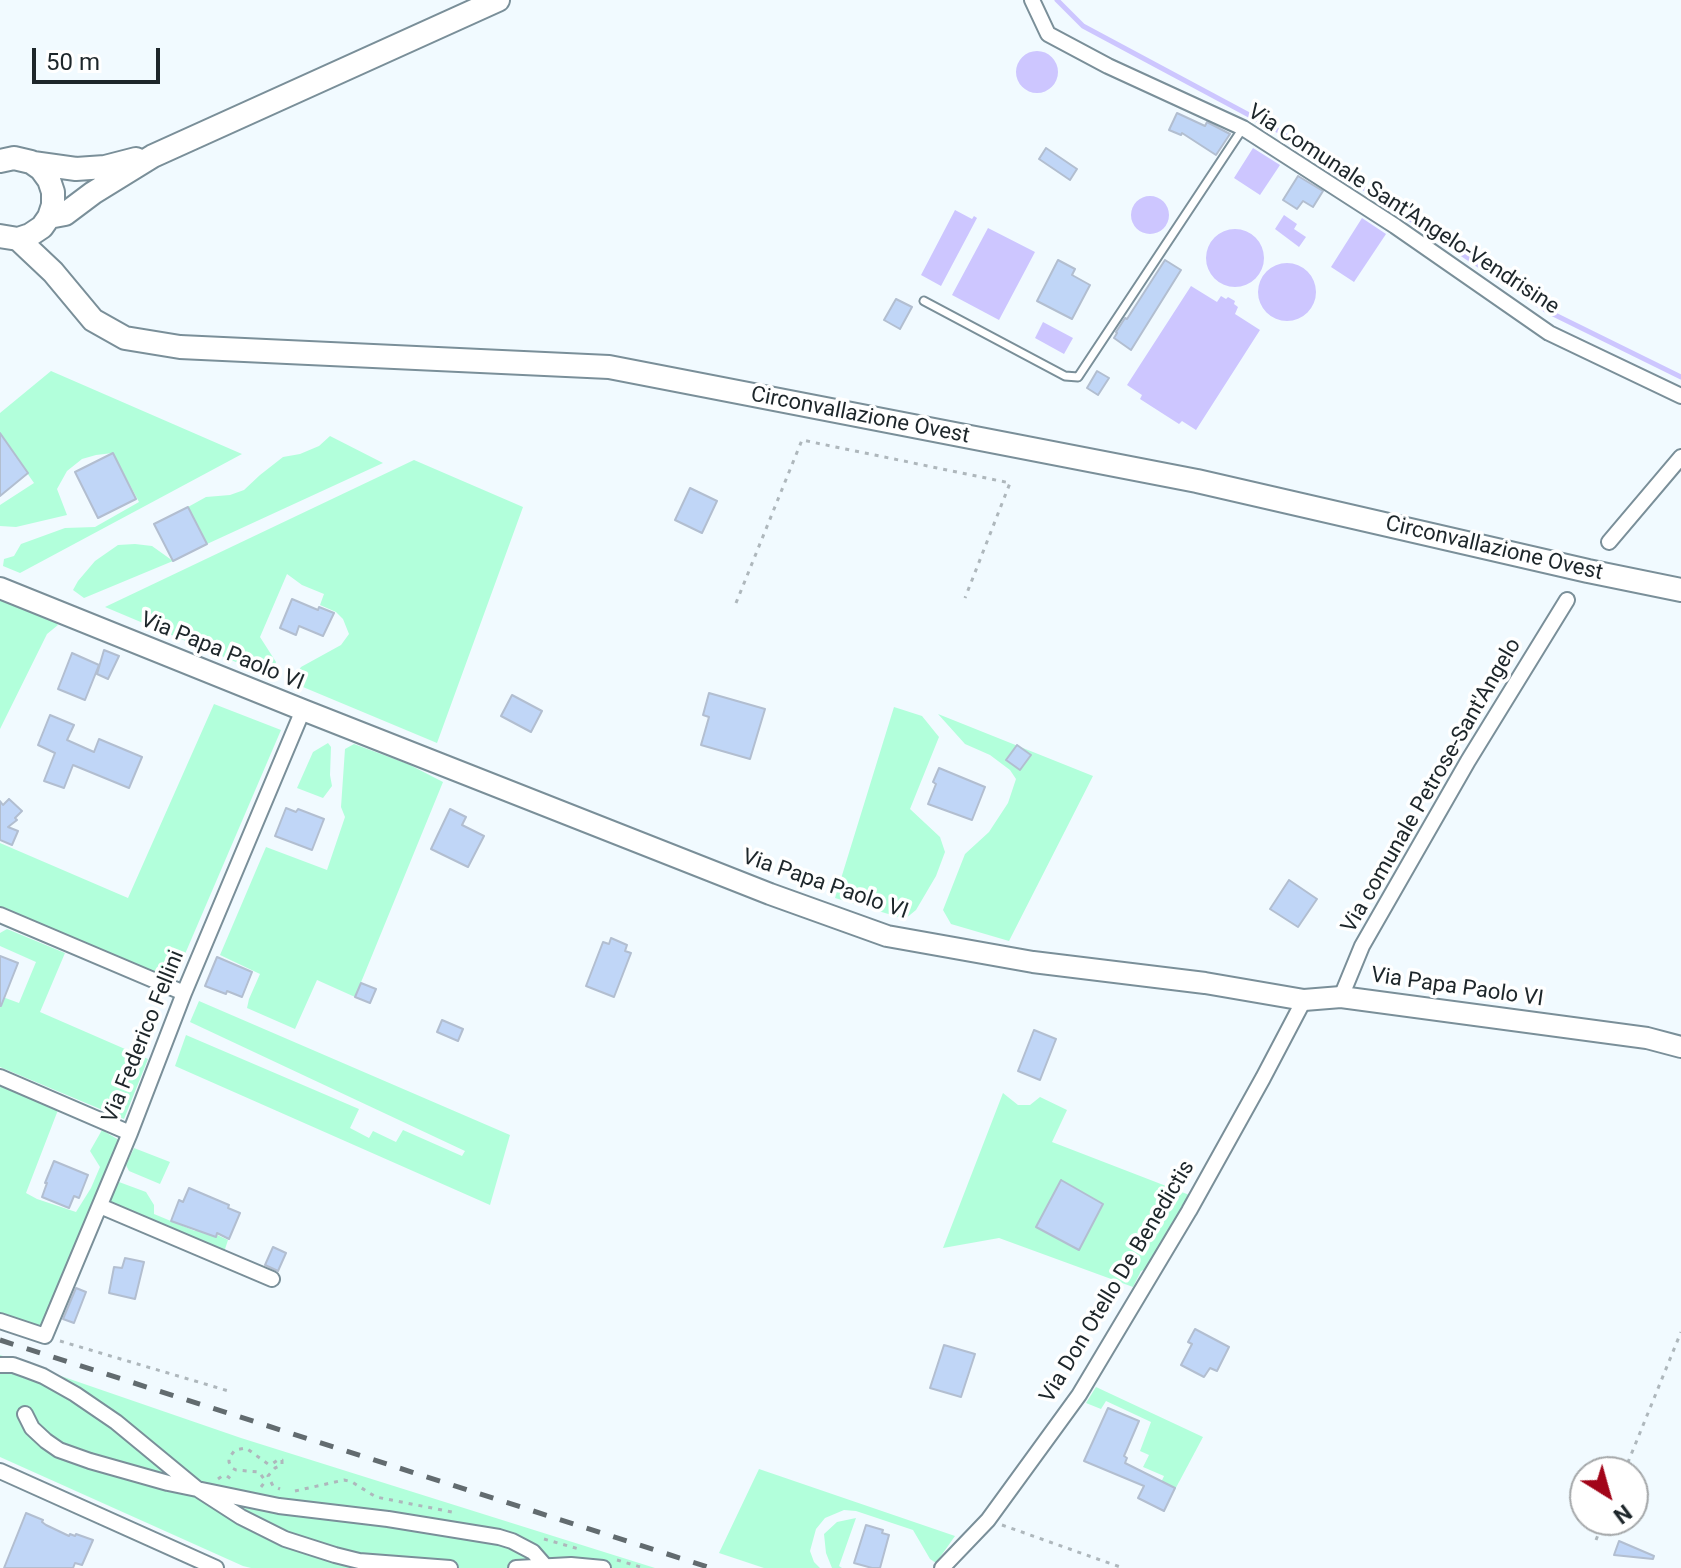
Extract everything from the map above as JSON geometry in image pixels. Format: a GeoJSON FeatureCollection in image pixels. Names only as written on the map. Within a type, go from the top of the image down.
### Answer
{"type":"FeatureCollection","features":[{"type":"Feature","properties":{"kind":"main road"},"geometry":{"type":"LineString","coordinates":[[7,239],[30,235],[45,222],[65,214],[153,156],[498,0]]}},
{"type":"Feature","properties":{"kind":"main road"},"geometry":{"type":"LineString","coordinates":[[11,159],[76,169],[105,167],[153,156]]}},
{"type":"Feature","properties":{"kind":"main road"},"geometry":{"type":"LineString","coordinates":[[11,159],[41,169],[49,180],[53,205],[45,222],[43,246],[53,272]]}},
{"type":"Feature","properties":{"kind":"main road","name":"Circonvallazione Ovest"},"geometry":{"type":"LineString","coordinates":[[7,239],[53,272],[93,320],[125,338],[180,347],[609,367],[1197,481],[1681,590]]}},
{"type":"Feature","properties":{"kind":"street","name":"Via Comunale Sant'Angelo-Vendrisine"},"geometry":{"type":"LineString","coordinates":[[1032,0],[1048,34],[1108,66],[1243,128],[1395,226],[1549,333],[1681,396]]}},
{"type":"Feature","properties":{"kind":"street"},"geometry":{"type":"LineString","coordinates":[[1609,542],[1681,457]]}},
{"type":"Feature","properties":{"kind":"street","name":"Via Papa Paolo VI"},"geometry":{"type":"LineString","coordinates":[[0,588],[770,894],[887,936],[1033,962],[1205,983],[1304,1000],[1341,997],[1647,1038],[1681,1047]]}},
{"type":"Feature","properties":{"kind":"street","name":"Via comunale Petrose-Sant'Angelo"},"geometry":{"type":"LineString","coordinates":[[1341,997],[1362,946],[1468,761],[1567,600]]}},
{"type":"Feature","properties":{"kind":"street","name":"Via Federico Fellini"},"geometry":{"type":"LineString","coordinates":[[45,1336],[303,710]]}},
{"type":"Feature","properties":{"kind":"street"},"geometry":{"type":"LineString","coordinates":[[0,915],[184,993]]}},
{"type":"Feature","properties":{"kind":"street","name":"Via Don Otello De Benedictis"},"geometry":{"type":"LineString","coordinates":[[942,1568],[988,1520],[1079,1395],[1189,1211],[1304,1000]]}},
{"type":"Feature","properties":{"kind":"street"},"geometry":{"type":"LineString","coordinates":[[0,1077],[130,1133]]}},
{"type":"Feature","properties":{"kind":"street"},"geometry":{"type":"LineString","coordinates":[[100,1206],[272,1279]]}},
{"type":"Feature","properties":{"kind":"street"},"geometry":{"type":"LineString","coordinates":[[0,1321],[45,1336]]}},
{"type":"Feature","properties":{"kind":"street"},"geometry":{"type":"LineString","coordinates":[[0,1365],[13,1365],[43,1376],[87,1401],[196,1488],[263,1529],[308,1547],[359,1561],[450,1568]]}},
{"type":"Feature","properties":{"kind":"street"},"geometry":{"type":"LineString","coordinates":[[25,1414],[38,1435],[59,1450],[110,1467],[168,1483],[279,1506],[490,1535],[521,1545],[533,1552],[546,1567]]}},
{"type":"Feature","properties":{"kind":"street"},"geometry":{"type":"LineString","coordinates":[[1,1474],[216,1568]]}},
{"type":"Feature","properties":{"kind":"street"},"geometry":{"type":"LineString","coordinates":[[516,1568],[603,1568]]}},
{"type":"Feature","properties":{"kind":"lane"},"geometry":{"type":"LineString","coordinates":[[924,301],[1065,376],[1078,377],[1243,128]]}},
{"type":"Feature","properties":{"kind":"path"},"geometry":{"type":"LineString","coordinates":[[736,603],[802,440],[1010,483],[965,598]]}},
{"type":"Feature","properties":{"kind":"path"},"geometry":{"type":"LineString","coordinates":[[1631,1456],[1681,1332]]}},
{"type":"Feature","properties":{"kind":"path"},"geometry":{"type":"LineString","coordinates":[[45,1336],[232,1392]]}},
{"type":"Feature","properties":{"kind":"path"},"geometry":{"type":"LineString","coordinates":[[988,1520],[1123,1568]]}},
{"type":"Feature","properties":{"kind":"path"},"geometry":{"type":"LineString","coordinates":[[1596,1540],[1598,1536]]}},
{"type":"Feature","properties":{"kind":"green space"},"geometry":{"type":"Polygon","coordinates":[[[51,371],[242,454],[20,573],[3,566],[4,559],[14,556],[21,544],[65,528],[95,527],[139,502],[113,453],[96,455],[82,459],[67,471],[57,489],[67,515],[16,527],[0,526],[0,505],[34,483],[0,434],[0,413],[51,371]]]}},
{"type":"Feature","properties":{"kind":"green space"},"geometry":{"type":"Polygon","coordinates":[[[330,436],[383,463],[207,544],[188,507],[206,497],[244,490],[283,457],[319,446],[330,436]]]}},
{"type":"Feature","properties":{"kind":"green space"},"geometry":{"type":"Polygon","coordinates":[[[414,460],[523,507],[437,743],[291,682],[301,667],[341,645],[349,634],[343,619],[336,612],[320,605],[324,594],[302,585],[287,574],[260,637],[276,662],[273,670],[262,673],[105,607],[414,460]]]}},
{"type":"Feature","properties":{"kind":"green space"},"geometry":{"type":"Polygon","coordinates":[[[118,545],[152,546],[173,561],[84,598],[73,590],[95,561],[118,545]]]}},
{"type":"Feature","properties":{"kind":"green space"},"geometry":{"type":"Polygon","coordinates":[[[0,597],[53,619],[58,625],[47,634],[0,729],[0,597]]]}},
{"type":"Feature","properties":{"kind":"green space"},"geometry":{"type":"Polygon","coordinates":[[[214,704],[281,730],[173,982],[0,908],[0,843],[128,898],[214,704]]]}},
{"type":"Feature","properties":{"kind":"green space"},"geometry":{"type":"Polygon","coordinates":[[[894,707],[922,716],[939,737],[910,809],[940,837],[945,852],[936,876],[916,910],[905,919],[835,898],[894,707]]]}},
{"type":"Feature","properties":{"kind":"green space"},"geometry":{"type":"Polygon","coordinates":[[[938,714],[1093,776],[1009,941],[951,924],[943,910],[965,854],[989,832],[1008,803],[1016,779],[1010,770],[990,755],[965,744],[938,714]]]}},
{"type":"Feature","properties":{"kind":"green space"},"geometry":{"type":"Polygon","coordinates":[[[328,743],[331,747],[332,786],[323,798],[297,788],[313,752],[328,743]]]}},
{"type":"Feature","properties":{"kind":"green space"},"geometry":{"type":"Polygon","coordinates":[[[354,744],[408,764],[443,782],[355,997],[317,980],[295,1029],[247,1008],[260,974],[220,955],[266,847],[327,870],[345,817],[341,807],[345,749],[354,744]]]}},
{"type":"Feature","properties":{"kind":"green space"},"geometry":{"type":"Polygon","coordinates":[[[7,929],[65,953],[40,1012],[148,1059],[124,1119],[0,1067],[0,996],[19,1003],[36,962],[0,946],[0,933],[7,929]]]}},
{"type":"Feature","properties":{"kind":"green space"},"geometry":{"type":"Polygon","coordinates":[[[199,1001],[510,1135],[490,1205],[175,1066],[186,1035],[359,1109],[350,1128],[369,1138],[373,1131],[396,1142],[403,1130],[462,1156],[465,1151],[190,1022],[199,1001]]]}},
{"type":"Feature","properties":{"kind":"green space"},"geometry":{"type":"Polygon","coordinates":[[[0,1086],[58,1110],[26,1193],[37,1199],[76,1212],[100,1167],[90,1151],[102,1130],[119,1140],[42,1328],[0,1314],[0,1086]]]}},
{"type":"Feature","properties":{"kind":"green space"},"geometry":{"type":"Polygon","coordinates":[[[1003,1093],[1018,1105],[1030,1105],[1040,1097],[1067,1110],[1052,1142],[1192,1196],[1149,1268],[1141,1271],[1133,1287],[999,1238],[943,1248],[1003,1093]]]}},
{"type":"Feature","properties":{"kind":"green space"},"geometry":{"type":"Polygon","coordinates":[[[134,1148],[170,1162],[160,1184],[129,1171],[126,1165],[134,1148]]]}},
{"type":"Feature","properties":{"kind":"green space"},"geometry":{"type":"Polygon","coordinates":[[[119,1182],[146,1192],[154,1205],[154,1214],[195,1231],[198,1226],[228,1240],[224,1252],[108,1203],[119,1182]]]}},
{"type":"Feature","properties":{"kind":"green space"},"geometry":{"type":"Polygon","coordinates":[[[0,1355],[241,1438],[655,1568],[243,1566],[0,1457],[0,1355]]]}},
{"type":"Feature","properties":{"kind":"green space"},"geometry":{"type":"Polygon","coordinates":[[[1096,1387],[1203,1437],[1171,1497],[1163,1494],[1159,1487],[1164,1476],[1143,1467],[1149,1455],[1140,1451],[1151,1422],[1106,1401],[1101,1409],[1086,1403],[1096,1387]]]}},
{"type":"Feature","properties":{"kind":"green space"},"geometry":{"type":"Polygon","coordinates":[[[759,1469],[955,1536],[936,1563],[930,1559],[913,1530],[844,1510],[825,1518],[816,1529],[810,1551],[820,1568],[764,1568],[719,1553],[759,1469]]]}},
{"type":"Feature","properties":{"kind":"green space"},"geometry":{"type":"Polygon","coordinates":[[[856,1518],[839,1566],[842,1568],[832,1568],[826,1553],[824,1534],[837,1522],[856,1518]]]}},
{"type":"Feature","properties":{"kind":"shaded area"},"geometry":{"type":"Polygon","coordinates":[[[1037,51],[1052,57],[1058,72],[1052,87],[1037,93],[1022,87],[1016,72],[1022,57],[1037,51]]]}},
{"type":"Feature","properties":{"kind":"shaded area"},"geometry":{"type":"Polygon","coordinates":[[[1253,148],[1280,165],[1260,195],[1234,178],[1253,148]]]}},
{"type":"Feature","properties":{"kind":"shaded area"},"geometry":{"type":"Polygon","coordinates":[[[1150,196],[1163,202],[1169,215],[1163,228],[1150,234],[1137,228],[1131,215],[1137,202],[1150,196]]]}},
{"type":"Feature","properties":{"kind":"shaded area"},"geometry":{"type":"Polygon","coordinates":[[[955,210],[972,219],[974,216],[977,218],[941,286],[921,275],[955,210]]]}},
{"type":"Feature","properties":{"kind":"shaded area"},"geometry":{"type":"Polygon","coordinates":[[[1284,215],[1297,224],[1294,229],[1306,237],[1299,247],[1275,229],[1284,215]]]}},
{"type":"Feature","properties":{"kind":"shaded area"},"geometry":{"type":"Polygon","coordinates":[[[1362,218],[1386,234],[1354,282],[1331,267],[1362,218]]]}},
{"type":"Feature","properties":{"kind":"shaded area"},"geometry":{"type":"Polygon","coordinates":[[[988,228],[1035,252],[999,320],[952,295],[988,228]]]}},
{"type":"Feature","properties":{"kind":"shaded area"},"geometry":{"type":"Polygon","coordinates":[[[1235,229],[1246,231],[1255,238],[1262,247],[1262,269],[1255,278],[1246,285],[1235,287],[1224,285],[1215,278],[1208,269],[1206,258],[1208,247],[1215,238],[1224,231],[1235,229]]]}},
{"type":"Feature","properties":{"kind":"shaded area"},"geometry":{"type":"Polygon","coordinates":[[[1287,263],[1307,272],[1316,292],[1307,312],[1287,321],[1267,312],[1258,292],[1267,272],[1287,263]]]}},
{"type":"Feature","properties":{"kind":"shaded area"},"geometry":{"type":"Polygon","coordinates":[[[1191,286],[1217,302],[1221,296],[1235,301],[1238,307],[1235,314],[1260,330],[1196,430],[1182,421],[1179,424],[1140,399],[1142,395],[1127,385],[1191,286]]]}},
{"type":"Feature","properties":{"kind":"shaded area"},"geometry":{"type":"Polygon","coordinates":[[[1043,322],[1073,338],[1064,354],[1035,338],[1043,322]]]}},
{"type":"Feature","properties":{"kind":"building"},"geometry":{"type":"Polygon","coordinates":[[[1177,113],[1205,126],[1207,122],[1230,134],[1216,155],[1182,133],[1169,130],[1177,113]]]}},
{"type":"Feature","properties":{"kind":"building"},"geometry":{"type":"Polygon","coordinates":[[[1046,148],[1077,169],[1070,180],[1039,159],[1046,148]]]}},
{"type":"Feature","properties":{"kind":"building"},"geometry":{"type":"Polygon","coordinates":[[[1298,176],[1323,191],[1313,207],[1303,201],[1297,209],[1283,200],[1298,176]]]}},
{"type":"Feature","properties":{"kind":"building"},"geometry":{"type":"Polygon","coordinates":[[[1058,260],[1075,269],[1072,275],[1090,285],[1072,319],[1037,301],[1058,260]]]}},
{"type":"Feature","properties":{"kind":"building"},"geometry":{"type":"Polygon","coordinates":[[[1165,260],[1181,270],[1131,350],[1114,338],[1116,332],[1165,260]]]}},
{"type":"Feature","properties":{"kind":"building"},"geometry":{"type":"Polygon","coordinates":[[[896,299],[912,307],[900,329],[884,320],[896,299]]]}},
{"type":"Feature","properties":{"kind":"building"},"geometry":{"type":"Polygon","coordinates":[[[1097,371],[1109,378],[1098,395],[1087,388],[1097,371]]]}},
{"type":"Feature","properties":{"kind":"building"},"geometry":{"type":"Polygon","coordinates":[[[0,433],[28,473],[0,496],[0,433]]]}},
{"type":"Feature","properties":{"kind":"building"},"geometry":{"type":"Polygon","coordinates":[[[113,453],[136,499],[98,518],[75,472],[113,453]]]}},
{"type":"Feature","properties":{"kind":"building"},"geometry":{"type":"Polygon","coordinates":[[[690,488],[717,501],[702,533],[675,520],[690,488]]]}},
{"type":"Feature","properties":{"kind":"building"},"geometry":{"type":"Polygon","coordinates":[[[188,507],[207,544],[173,561],[154,524],[188,507]]]}},
{"type":"Feature","properties":{"kind":"building"},"geometry":{"type":"Polygon","coordinates":[[[292,599],[334,613],[323,636],[299,626],[296,635],[280,628],[292,599]]]}},
{"type":"Feature","properties":{"kind":"building"},"geometry":{"type":"Polygon","coordinates":[[[104,650],[119,656],[108,679],[97,674],[104,650]]]}},
{"type":"Feature","properties":{"kind":"building"},"geometry":{"type":"Polygon","coordinates":[[[72,653],[99,665],[85,700],[58,689],[72,653]]]}},
{"type":"Feature","properties":{"kind":"building"},"geometry":{"type":"Polygon","coordinates":[[[709,693],[765,709],[750,759],[701,745],[709,717],[703,715],[709,693]]]}},
{"type":"Feature","properties":{"kind":"building"},"geometry":{"type":"Polygon","coordinates":[[[512,695],[542,711],[531,732],[501,716],[512,695]]]}},
{"type":"Feature","properties":{"kind":"building"},"geometry":{"type":"Polygon","coordinates":[[[50,715],[74,725],[67,740],[94,752],[99,739],[142,757],[129,788],[73,765],[64,788],[44,781],[55,753],[38,745],[50,715]]]}},
{"type":"Feature","properties":{"kind":"building"},"geometry":{"type":"Polygon","coordinates":[[[1017,745],[1031,755],[1020,770],[1006,760],[1017,745]]]}},
{"type":"Feature","properties":{"kind":"building"},"geometry":{"type":"Polygon","coordinates":[[[939,768],[985,787],[972,820],[928,804],[939,768]]]}},
{"type":"Feature","properties":{"kind":"building"},"geometry":{"type":"Polygon","coordinates":[[[9,799],[22,811],[8,827],[18,831],[12,845],[0,840],[0,801],[3,805],[9,799]]]}},
{"type":"Feature","properties":{"kind":"building"},"geometry":{"type":"Polygon","coordinates":[[[286,808],[324,819],[312,850],[275,836],[286,808]]]}},
{"type":"Feature","properties":{"kind":"building"},"geometry":{"type":"Polygon","coordinates":[[[450,809],[466,817],[462,825],[484,836],[468,867],[431,849],[450,809]]]}},
{"type":"Feature","properties":{"kind":"building"},"geometry":{"type":"Polygon","coordinates":[[[1289,880],[1317,899],[1298,927],[1270,909],[1289,880]]]}},
{"type":"Feature","properties":{"kind":"building"},"geometry":{"type":"Polygon","coordinates":[[[611,938],[627,945],[625,951],[631,953],[614,997],[586,986],[603,942],[609,944],[611,938]]]}},
{"type":"Feature","properties":{"kind":"building"},"geometry":{"type":"Polygon","coordinates":[[[0,956],[18,963],[1,1006],[0,1006],[0,956]]]}},
{"type":"Feature","properties":{"kind":"building"},"geometry":{"type":"Polygon","coordinates":[[[217,957],[252,972],[242,997],[205,986],[217,957]]]}},
{"type":"Feature","properties":{"kind":"building"},"geometry":{"type":"Polygon","coordinates":[[[361,983],[376,989],[370,1003],[355,997],[361,983]]]}},
{"type":"Feature","properties":{"kind":"building"},"geometry":{"type":"Polygon","coordinates":[[[442,1020],[463,1029],[458,1041],[437,1032],[442,1020]]]}},
{"type":"Feature","properties":{"kind":"building"},"geometry":{"type":"Polygon","coordinates":[[[1034,1030],[1056,1039],[1040,1080],[1018,1071],[1034,1030]]]}},
{"type":"Feature","properties":{"kind":"building"},"geometry":{"type":"Polygon","coordinates":[[[54,1161],[88,1175],[79,1198],[74,1196],[69,1208],[42,1197],[54,1161]]]}},
{"type":"Feature","properties":{"kind":"building"},"geometry":{"type":"Polygon","coordinates":[[[1061,1180],[1103,1204],[1079,1250],[1036,1227],[1061,1180]]]}},
{"type":"Feature","properties":{"kind":"building"},"geometry":{"type":"Polygon","coordinates":[[[189,1188],[240,1213],[229,1239],[171,1221],[179,1200],[183,1202],[189,1188]]]}},
{"type":"Feature","properties":{"kind":"building"},"geometry":{"type":"Polygon","coordinates":[[[273,1247],[286,1253],[278,1271],[265,1265],[273,1247]]]}},
{"type":"Feature","properties":{"kind":"building"},"geometry":{"type":"Polygon","coordinates":[[[125,1258],[144,1262],[135,1299],[109,1293],[114,1267],[122,1268],[125,1258]]]}},
{"type":"Feature","properties":{"kind":"building"},"geometry":{"type":"Polygon","coordinates":[[[76,1288],[86,1292],[74,1323],[63,1319],[76,1288]]]}},
{"type":"Feature","properties":{"kind":"building"},"geometry":{"type":"Polygon","coordinates":[[[1195,1329],[1229,1347],[1217,1371],[1210,1368],[1204,1377],[1181,1365],[1192,1344],[1188,1342],[1195,1329]]]}},
{"type":"Feature","properties":{"kind":"building"},"geometry":{"type":"Polygon","coordinates":[[[944,1345],[975,1354],[961,1397],[930,1388],[944,1345]]]}},
{"type":"Feature","properties":{"kind":"building"},"geometry":{"type":"Polygon","coordinates":[[[1108,1408],[1139,1421],[1124,1456],[1127,1458],[1125,1463],[1175,1488],[1164,1511],[1138,1498],[1144,1486],[1084,1461],[1108,1408]]]}},
{"type":"Feature","properties":{"kind":"building"},"geometry":{"type":"Polygon","coordinates":[[[26,1513],[69,1536],[76,1534],[93,1540],[82,1565],[75,1563],[73,1568],[4,1568],[26,1513]]]}},
{"type":"Feature","properties":{"kind":"building"},"geometry":{"type":"Polygon","coordinates":[[[866,1525],[889,1535],[880,1568],[854,1563],[866,1525]]]}},
{"type":"Feature","properties":{"kind":"building"},"geometry":{"type":"Polygon","coordinates":[[[1619,1541],[1654,1556],[1653,1559],[1614,1555],[1619,1541]]]}},
{"type":"Feature","properties":{"kind":"waterway"},"geometry":{"type":"LineString","coordinates":[[1057,0],[1083,26],[1279,131],[1547,311],[1681,377]]}},
{"type":"Feature","properties":{"kind":"railway"},"geometry":{"type":"LineString","coordinates":[[0,1340],[711,1568]]}}]}
